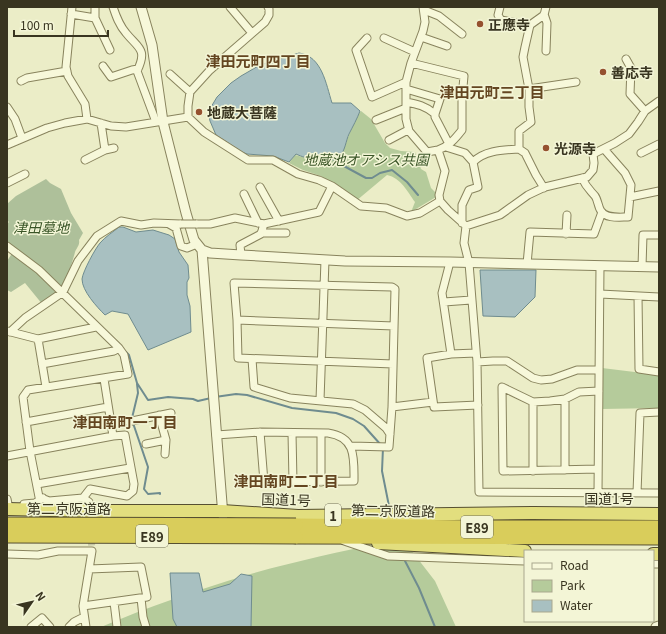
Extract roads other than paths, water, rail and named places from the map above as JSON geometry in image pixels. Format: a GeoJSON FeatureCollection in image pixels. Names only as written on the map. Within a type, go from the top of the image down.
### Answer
{"type":"FeatureCollection","features":[{"type":"Feature","properties":{"kind":"highway","name":"国道1号"},"geometry":{"type":"LineString","coordinates":[[7,504],[24,509],[93,511],[222,511],[298,516],[533,513],[659,514]]}},
{"type":"Feature","properties":{"kind":"highway","name":"第二京阪道路"},"geometry":{"type":"LineString","coordinates":[[7,524],[296,534],[477,527],[659,527]]}},
{"type":"Feature","properties":{"kind":"highway","name":"第二京阪道路"},"geometry":{"type":"LineString","coordinates":[[7,536],[296,534],[659,538]]}},
{"type":"Feature","properties":{"kind":"highway","name":"1"},"geometry":{"type":"LineString","coordinates":[[296,534],[344,541],[524,551]]}},
{"type":"Feature","properties":{"kind":"street"},"geometry":{"type":"LineString","coordinates":[[95,7],[95,18],[110,50]]}},
{"type":"Feature","properties":{"kind":"street"},"geometry":{"type":"LineString","coordinates":[[113,7],[119,22],[126,33],[139,46],[142,61],[138,69],[160,122],[194,240],[199,247],[210,253],[325,260],[659,267]]}},
{"type":"Feature","properties":{"kind":"street"},"geometry":{"type":"LineString","coordinates":[[141,7],[152,45],[160,122]]}},
{"type":"Feature","properties":{"kind":"street"},"geometry":{"type":"LineString","coordinates":[[230,7],[252,33]]}},
{"type":"Feature","properties":{"kind":"street"},"geometry":{"type":"LineString","coordinates":[[188,117],[190,92],[210,70],[265,22],[269,16],[268,7]]}},
{"type":"Feature","properties":{"kind":"street"},"geometry":{"type":"LineString","coordinates":[[500,7],[498,15],[501,20],[530,25]]}},
{"type":"Feature","properties":{"kind":"street"},"geometry":{"type":"LineString","coordinates":[[424,9],[438,16],[462,34]]}},
{"type":"Feature","properties":{"kind":"street"},"geometry":{"type":"LineString","coordinates":[[411,63],[464,76],[462,130],[447,146],[438,150],[427,152],[408,130],[406,119],[406,86],[411,63],[425,22],[424,9]]}},
{"type":"Feature","properties":{"kind":"street"},"geometry":{"type":"LineString","coordinates":[[87,119],[85,104],[68,76],[67,71],[71,10],[95,18]]}},
{"type":"Feature","properties":{"kind":"street"},"geometry":{"type":"LineString","coordinates":[[519,149],[519,131],[531,122],[529,88],[524,57],[530,25],[545,11]]}},
{"type":"Feature","properties":{"kind":"street"},"geometry":{"type":"LineString","coordinates":[[545,11],[547,23],[546,51]]}},
{"type":"Feature","properties":{"kind":"street"},"geometry":{"type":"LineString","coordinates":[[421,37],[447,46]]}},
{"type":"Feature","properties":{"kind":"street"},"geometry":{"type":"LineString","coordinates":[[367,38],[356,50],[372,97],[406,86],[440,98],[435,114]]}},
{"type":"Feature","properties":{"kind":"street"},"geometry":{"type":"LineString","coordinates":[[384,38],[415,52]]}},
{"type":"Feature","properties":{"kind":"street"},"geometry":{"type":"LineString","coordinates":[[626,60],[631,68],[630,94],[645,111]]}},
{"type":"Feature","properties":{"kind":"street"},"geometry":{"type":"LineString","coordinates":[[104,66],[111,78],[138,69]]}},
{"type":"Feature","properties":{"kind":"street"},"geometry":{"type":"LineString","coordinates":[[21,81],[27,78],[67,71]]}},
{"type":"Feature","properties":{"kind":"street"},"geometry":{"type":"LineString","coordinates":[[170,74],[190,92]]}},
{"type":"Feature","properties":{"kind":"street"},"geometry":{"type":"LineString","coordinates":[[529,88],[576,82]]}},
{"type":"Feature","properties":{"kind":"street"},"geometry":{"type":"LineString","coordinates":[[464,224],[500,215],[528,195],[544,188],[587,177],[593,170],[593,154],[604,150],[629,134],[645,111],[658,104]]}},
{"type":"Feature","properties":{"kind":"street"},"geometry":{"type":"LineString","coordinates":[[376,120],[406,105],[420,105],[429,109],[435,114],[447,146],[465,153],[473,162],[478,187],[469,190],[462,205],[464,244],[469,263],[477,362],[479,492],[659,493]]}},
{"type":"Feature","properties":{"kind":"street"},"geometry":{"type":"LineString","coordinates":[[7,107],[15,119],[22,138]]}},
{"type":"Feature","properties":{"kind":"street"},"geometry":{"type":"LineString","coordinates":[[7,144],[53,126],[87,119],[111,126],[126,127],[188,117],[204,132],[248,160],[272,160],[298,174],[332,186],[361,206],[386,208],[407,216],[420,213],[440,201]]}},
{"type":"Feature","properties":{"kind":"street"},"geometry":{"type":"LineString","coordinates":[[101,123],[106,150]]}},
{"type":"Feature","properties":{"kind":"street"},"geometry":{"type":"LineString","coordinates":[[389,140],[408,130]]}},
{"type":"Feature","properties":{"kind":"street"},"geometry":{"type":"LineString","coordinates":[[641,153],[659,144]]}},
{"type":"Feature","properties":{"kind":"street"},"geometry":{"type":"LineString","coordinates":[[85,160],[106,150],[114,148]]}},
{"type":"Feature","properties":{"kind":"street"},"geometry":{"type":"LineString","coordinates":[[473,162],[483,154],[490,152],[519,149],[525,153],[544,188]]}},
{"type":"Feature","properties":{"kind":"street"},"geometry":{"type":"LineString","coordinates":[[438,150],[445,171],[439,195],[440,201],[464,224]]}},
{"type":"Feature","properties":{"kind":"street"},"geometry":{"type":"LineString","coordinates":[[582,178],[588,191],[595,197],[602,212],[614,217],[628,217],[631,185],[625,173],[604,150]]}},
{"type":"Feature","properties":{"kind":"street"},"geometry":{"type":"LineString","coordinates":[[7,183],[25,174]]}},
{"type":"Feature","properties":{"kind":"street"},"geometry":{"type":"LineString","coordinates":[[9,332],[25,318],[63,292],[78,261],[97,236],[121,221],[141,225],[154,223],[210,224],[235,218],[261,224],[319,212],[332,186]]}},
{"type":"Feature","properties":{"kind":"street"},"geometry":{"type":"LineString","coordinates":[[260,187],[279,221]]}},
{"type":"Feature","properties":{"kind":"street"},"geometry":{"type":"LineString","coordinates":[[630,197],[659,191]]}},
{"type":"Feature","properties":{"kind":"street"},"geometry":{"type":"LineString","coordinates":[[244,194],[261,224],[261,232]]}},
{"type":"Feature","properties":{"kind":"street"},"geometry":{"type":"LineString","coordinates":[[527,264],[530,232],[594,234],[602,212]]}},
{"type":"Feature","properties":{"kind":"street"},"geometry":{"type":"LineString","coordinates":[[566,234],[567,215]]}},
{"type":"Feature","properties":{"kind":"street"},"geometry":{"type":"LineString","coordinates":[[168,224],[176,228],[181,246],[187,248],[199,247]]}},
{"type":"Feature","properties":{"kind":"street"},"geometry":{"type":"LineString","coordinates":[[240,255],[240,246],[261,232],[286,233]]}},
{"type":"Feature","properties":{"kind":"street"},"geometry":{"type":"LineString","coordinates":[[642,267],[643,235],[659,235]]}},
{"type":"Feature","properties":{"kind":"street"},"geometry":{"type":"LineString","coordinates":[[7,246],[39,270],[119,348],[124,355],[128,374],[28,390],[23,397],[30,451],[39,497],[49,501],[86,500],[90,489],[127,496],[133,491],[134,484],[125,435],[113,436],[30,451],[7,456]]}},
{"type":"Feature","properties":{"kind":"street"},"geometry":{"type":"LineString","coordinates":[[199,247],[225,542]]}},
{"type":"Feature","properties":{"kind":"street"},"geometry":{"type":"LineString","coordinates":[[320,400],[325,260]]}},
{"type":"Feature","properties":{"kind":"street"},"geometry":{"type":"LineString","coordinates":[[450,262],[442,293],[451,354]]}},
{"type":"Feature","properties":{"kind":"street"},"geometry":{"type":"LineString","coordinates":[[598,492],[600,266]]}},
{"type":"Feature","properties":{"kind":"street"},"geometry":{"type":"LineString","coordinates":[[351,446],[389,447],[392,407],[395,289],[392,287],[324,284],[234,283],[238,358],[393,364]]}},
{"type":"Feature","properties":{"kind":"street"},"geometry":{"type":"LineString","coordinates":[[600,294],[659,297]]}},
{"type":"Feature","properties":{"kind":"street"},"geometry":{"type":"LineString","coordinates":[[638,296],[639,369],[659,372]]}},
{"type":"Feature","properties":{"kind":"street"},"geometry":{"type":"LineString","coordinates":[[444,302],[471,300]]}},
{"type":"Feature","properties":{"kind":"street"},"geometry":{"type":"LineString","coordinates":[[237,320],[394,326]]}},
{"type":"Feature","properties":{"kind":"street"},"geometry":{"type":"LineString","coordinates":[[9,332],[38,339],[96,327]]}},
{"type":"Feature","properties":{"kind":"street"},"geometry":{"type":"LineString","coordinates":[[38,339],[46,387]]}},
{"type":"Feature","properties":{"kind":"street"},"geometry":{"type":"LineString","coordinates":[[42,364],[114,351],[119,348]]}},
{"type":"Feature","properties":{"kind":"street"},"geometry":{"type":"LineString","coordinates":[[476,353],[451,354],[427,358],[434,407],[478,405]]}},
{"type":"Feature","properties":{"kind":"street"},"geometry":{"type":"LineString","coordinates":[[252,359],[254,387],[290,398],[353,404],[365,410],[386,428],[390,434]]}},
{"type":"Feature","properties":{"kind":"street"},"geometry":{"type":"LineString","coordinates":[[477,362],[493,360],[507,362],[533,378],[541,380],[552,379],[577,370],[599,370]]}},
{"type":"Feature","properties":{"kind":"street"},"geometry":{"type":"LineString","coordinates":[[104,378],[113,436]]}},
{"type":"Feature","properties":{"kind":"street"},"geometry":{"type":"LineString","coordinates":[[598,469],[503,471],[502,387],[533,402],[565,399],[579,392],[599,391]]}},
{"type":"Feature","properties":{"kind":"street"},"geometry":{"type":"LineString","coordinates":[[565,399],[565,470]]}},
{"type":"Feature","properties":{"kind":"street"},"geometry":{"type":"LineString","coordinates":[[392,407],[433,402]]}},
{"type":"Feature","properties":{"kind":"street"},"geometry":{"type":"LineString","coordinates":[[533,402],[533,471]]}},
{"type":"Feature","properties":{"kind":"street"},"geometry":{"type":"LineString","coordinates":[[26,422],[108,407]]}},
{"type":"Feature","properties":{"kind":"street"},"geometry":{"type":"LineString","coordinates":[[637,493],[640,413],[659,412]]}},
{"type":"Feature","properties":{"kind":"street"},"geometry":{"type":"LineString","coordinates":[[110,420],[132,421],[172,413]]}},
{"type":"Feature","properties":{"kind":"street"},"geometry":{"type":"LineString","coordinates":[[159,415],[166,440],[165,454]]}},
{"type":"Feature","properties":{"kind":"street"},"geometry":{"type":"LineString","coordinates":[[216,435],[260,432],[339,434],[351,446],[354,459],[354,481],[264,482],[260,432]]}},
{"type":"Feature","properties":{"kind":"street"},"geometry":{"type":"LineString","coordinates":[[292,433],[293,482]]}},
{"type":"Feature","properties":{"kind":"street"},"geometry":{"type":"LineString","coordinates":[[321,433],[321,482]]}},
{"type":"Feature","properties":{"kind":"street"},"geometry":{"type":"LineString","coordinates":[[146,444],[166,440]]}},
{"type":"Feature","properties":{"kind":"street"},"geometry":{"type":"LineString","coordinates":[[37,484],[130,468]]}},
{"type":"Feature","properties":{"kind":"street"},"geometry":{"type":"LineString","coordinates":[[7,504],[35,503],[43,498]]}},
{"type":"Feature","properties":{"kind":"street"},"geometry":{"type":"LineString","coordinates":[[344,541],[388,556],[524,561]]}},
{"type":"Feature","properties":{"kind":"street"},"geometry":{"type":"LineString","coordinates":[[7,554],[38,555],[58,552],[92,551],[83,606],[86,627]]}},
{"type":"Feature","properties":{"kind":"street"},"geometry":{"type":"LineString","coordinates":[[83,606],[147,597],[141,567],[89,569]]}},
{"type":"Feature","properties":{"kind":"street"},"geometry":{"type":"LineString","coordinates":[[141,598],[143,617],[146,627]]}},
{"type":"Feature","properties":{"kind":"street"},"geometry":{"type":"LineString","coordinates":[[114,602],[117,627]]}},
{"type":"Feature","properties":{"kind":"street"},"geometry":{"type":"LineString","coordinates":[[69,627],[74,622],[84,617]]}},
{"type":"Feature","properties":{"kind":"street"},"geometry":{"type":"LineString","coordinates":[[31,627],[42,618],[50,627]]}},
{"type":"Feature","properties":{"kind":"water"},"geometry":{"type":"Polygon","coordinates":[[[299,53],[307,55],[318,65],[325,80],[332,103],[351,103],[360,111],[349,134],[343,152],[339,157],[324,160],[306,158],[296,154],[289,162],[273,156],[247,154],[216,135],[209,116],[211,107],[217,97],[231,83],[260,65],[299,53]]]}},
{"type":"Feature","properties":{"kind":"water"},"geometry":{"type":"Polygon","coordinates":[[[119,227],[136,232],[153,230],[169,235],[175,239],[179,252],[188,265],[189,278],[187,282],[187,295],[190,306],[191,332],[148,350],[128,314],[112,311],[105,315],[90,298],[84,289],[82,279],[85,271],[92,255],[100,243],[119,227]]]}},
{"type":"Feature","properties":{"kind":"water"},"geometry":{"type":"Polygon","coordinates":[[[480,270],[536,270],[535,297],[515,317],[483,316],[480,270]]]}},
{"type":"Feature","properties":{"kind":"water"},"geometry":{"type":"Polygon","coordinates":[[[170,573],[199,573],[203,592],[230,584],[241,574],[252,576],[251,627],[177,627],[173,619],[170,573]]]}},
{"type":"Feature","properties":{"kind":"waterway"},"geometry":{"type":"LineString","coordinates":[[333,159],[366,178],[372,178],[380,173],[392,170],[407,182],[418,195]]}},
{"type":"Feature","properties":{"kind":"waterway"},"geometry":{"type":"LineString","coordinates":[[126,352],[129,355],[137,383],[148,400],[168,397],[193,399],[198,401],[211,398]]}},
{"type":"Feature","properties":{"kind":"waterway"},"geometry":{"type":"LineString","coordinates":[[132,418],[138,393],[137,384]]}},
{"type":"Feature","properties":{"kind":"waterway"},"geometry":{"type":"LineString","coordinates":[[215,397],[236,394],[247,395],[292,408],[336,413],[353,419],[364,426],[381,445]]}},
{"type":"Feature","properties":{"kind":"waterway"},"geometry":{"type":"LineString","coordinates":[[133,423],[148,467],[144,489],[148,494],[160,494]]}},
{"type":"Feature","properties":{"kind":"waterway"},"geometry":{"type":"LineString","coordinates":[[383,448],[382,471],[390,511]]}},
{"type":"Feature","properties":{"kind":"waterway"},"geometry":{"type":"LineString","coordinates":[[404,559],[419,588],[435,627]]}},
{"type":"Feature","properties":{"kind":"tunnel"},"geometry":{"type":"LineString","coordinates":[[89,507],[92,551]]}},
{"type":"Feature","properties":{"kind":"place","name":"正應寺"},"geometry":{"type":"Point","coordinates":[480,24]}},
{"type":"Feature","properties":{"kind":"place","name":"善応寺"},"geometry":{"type":"Point","coordinates":[603,72]}},
{"type":"Feature","properties":{"kind":"place","name":"地蔵大菩薩"},"geometry":{"type":"Point","coordinates":[199,112]}},
{"type":"Feature","properties":{"kind":"place","name":"光源寺"},"geometry":{"type":"Point","coordinates":[546,148]}},
{"type":"Feature","properties":{"kind":"district","name":"津田元町四丁目"},"geometry":{"type":"Point","coordinates":[258,60]}},
{"type":"Feature","properties":{"kind":"district","name":"津田元町三丁目"},"geometry":{"type":"Point","coordinates":[492,91]}},
{"type":"Feature","properties":{"kind":"district","name":"津田南町一丁目"},"geometry":{"type":"Point","coordinates":[125,421]}},
{"type":"Feature","properties":{"kind":"district","name":"津田南町二丁目"},"geometry":{"type":"Point","coordinates":[286,480]}},
{"type":"Feature","properties":{"kind":"park label","name":"地蔵池オアシス共園"},"geometry":{"type":"Point","coordinates":[366,159]}},
{"type":"Feature","properties":{"kind":"park label","name":"津田墓地"},"geometry":{"type":"Point","coordinates":[41,227]}}]}
